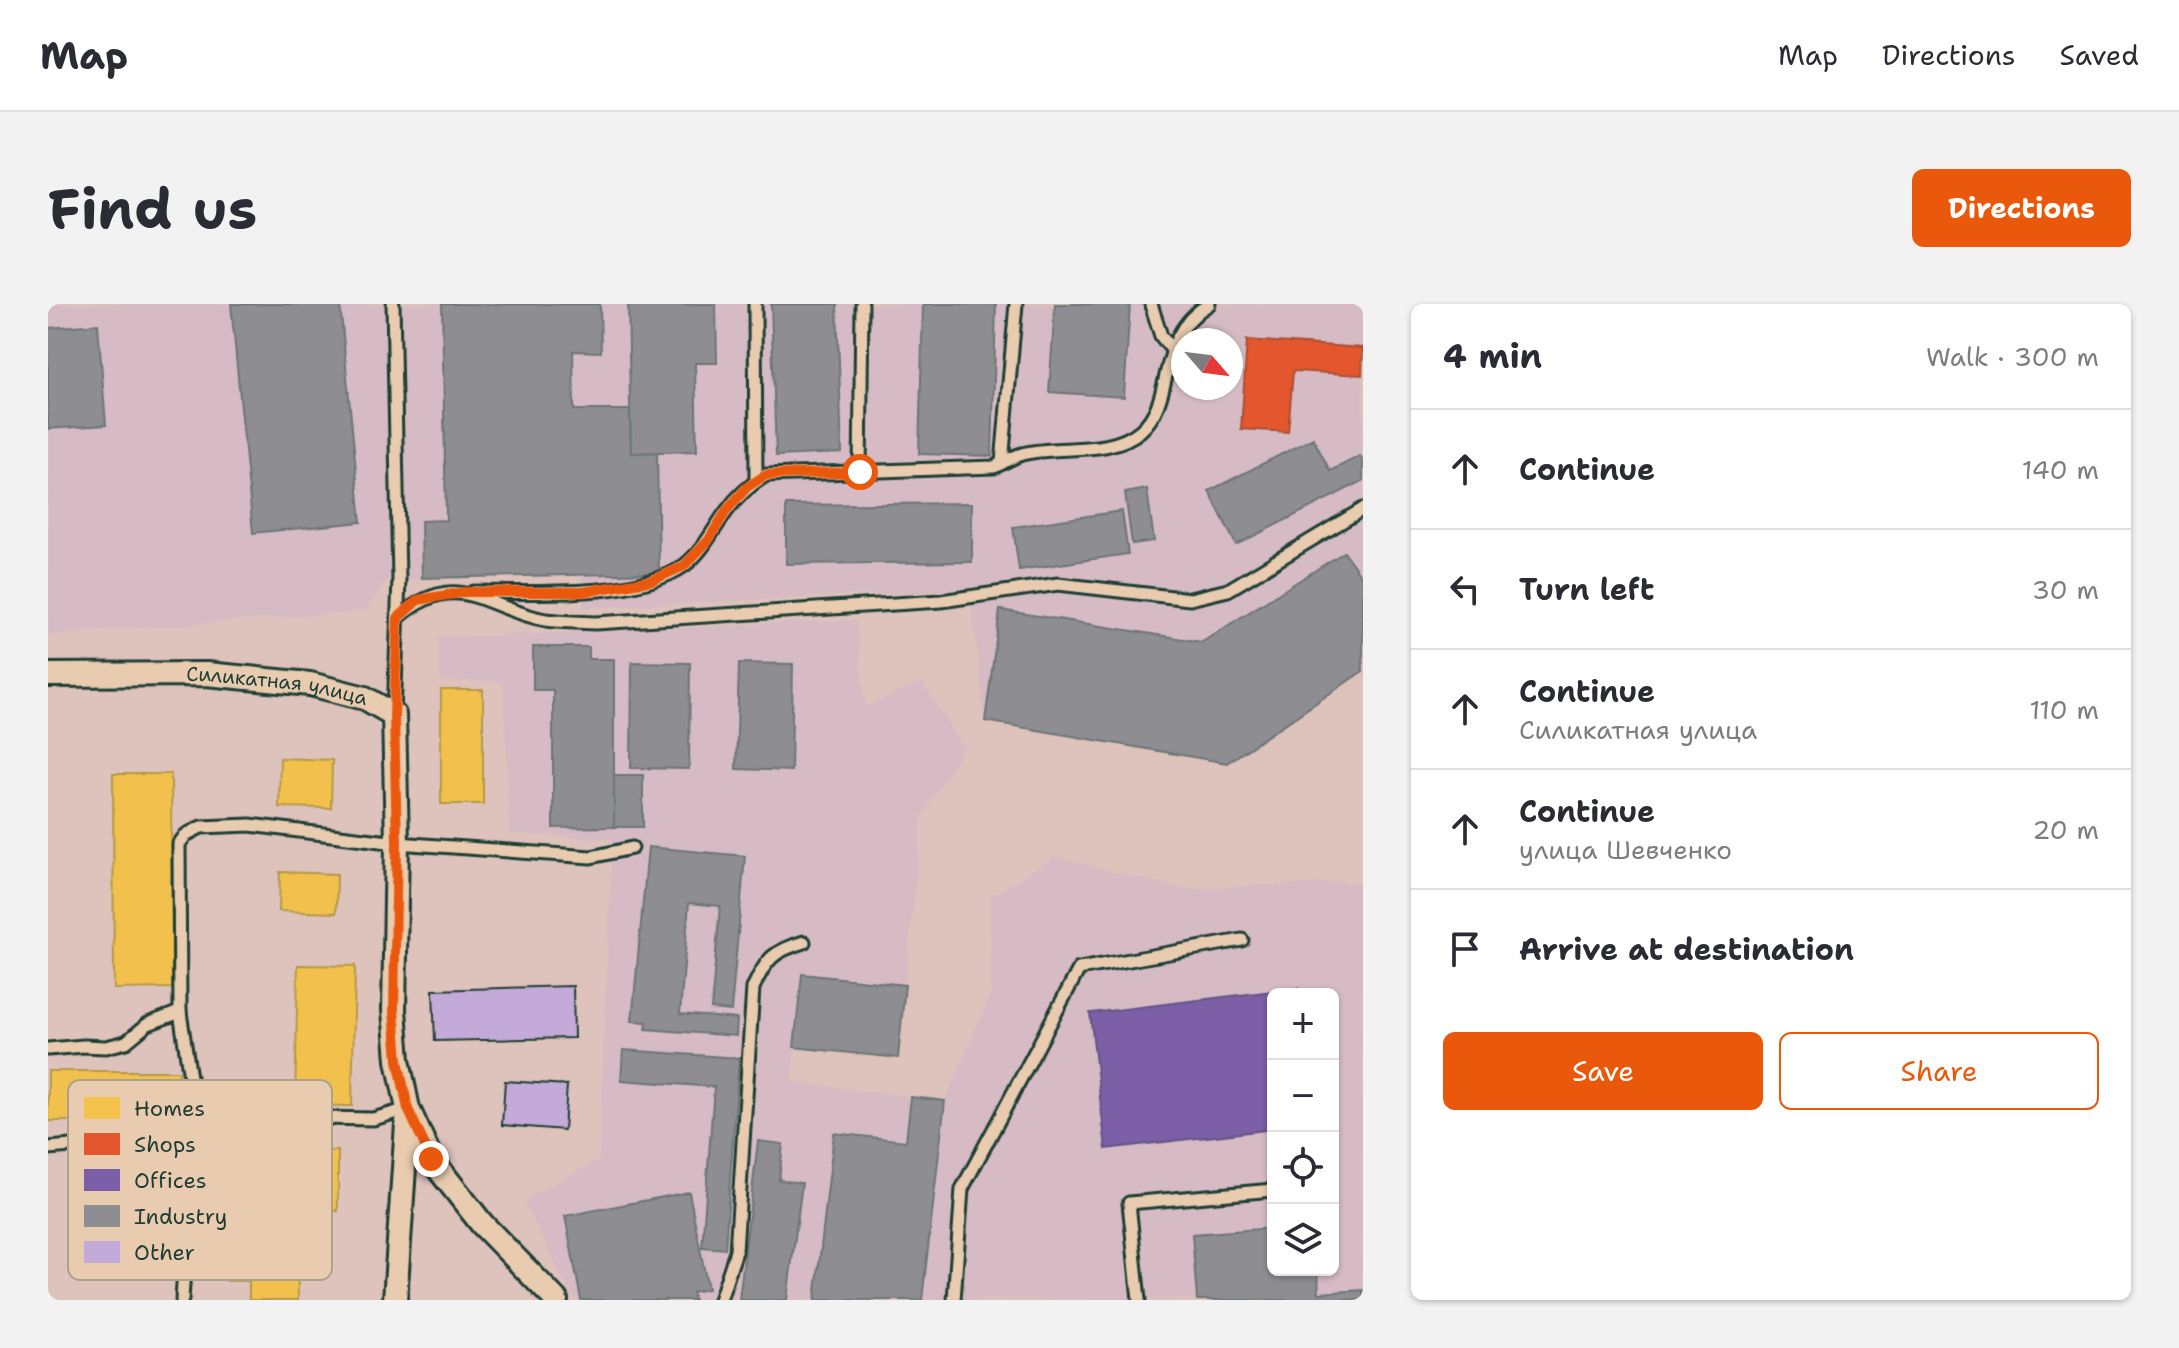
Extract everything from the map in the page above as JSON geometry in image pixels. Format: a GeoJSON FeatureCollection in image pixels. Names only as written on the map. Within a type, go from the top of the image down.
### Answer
{"type":"FeatureCollection","features":[{"type":"Feature","properties":{"kind":"street","name":"Силикатная улица"},"geometry":{"type":"LineString","coordinates":[[48,675],[206,674],[310,684],[365,698],[394,715],[397,843],[394,1010],[398,1060],[408,1109],[395,1300]]}},
{"type":"Feature","properties":{"kind":"street"},"geometry":{"type":"LineString","coordinates":[[408,1109],[431,1159],[482,1224],[556,1300]]}},
{"type":"Feature","properties":{"kind":"lane"},"geometry":{"type":"LineString","coordinates":[[393,304],[398,618],[394,715]]}},
{"type":"Feature","properties":{"kind":"lane"},"geometry":{"type":"LineString","coordinates":[[755,304],[756,481]]}},
{"type":"Feature","properties":{"kind":"lane"},"geometry":{"type":"LineString","coordinates":[[860,472],[862,304]]}},
{"type":"Feature","properties":{"kind":"lane"},"geometry":{"type":"LineString","coordinates":[[1002,463],[1016,304]]}},
{"type":"Feature","properties":{"kind":"lane"},"geometry":{"type":"LineString","coordinates":[[1151,304],[1161,336],[1171,348]]}},
{"type":"Feature","properties":{"kind":"lane"},"geometry":{"type":"LineString","coordinates":[[1182,328],[1193,314],[1209,304]]}},
{"type":"Feature","properties":{"kind":"lane"},"geometry":{"type":"LineString","coordinates":[[398,618],[418,600],[465,592],[583,592],[653,580],[684,566],[708,541],[727,510],[747,487],[766,475],[994,467],[1021,455],[1116,444],[1141,430],[1157,405],[1171,358]]}},
{"type":"Feature","properties":{"kind":"lane"},"geometry":{"type":"LineString","coordinates":[[465,592],[545,619],[596,623],[941,601],[1058,584],[1190,599],[1228,590],[1363,509]]}},
{"type":"Feature","properties":{"kind":"lane"},"geometry":{"type":"LineString","coordinates":[[190,1080],[180,1012],[179,844],[186,835],[201,827],[250,825],[397,843],[591,857],[632,848]]}},
{"type":"Feature","properties":{"kind":"lane"},"geometry":{"type":"LineString","coordinates":[[954,1300],[962,1189],[1079,969],[1242,940]]}},
{"type":"Feature","properties":{"kind":"lane"},"geometry":{"type":"LineString","coordinates":[[720,1300],[736,1251],[753,988],[765,962],[783,948],[804,942]]}},
{"type":"Feature","properties":{"kind":"lane"},"geometry":{"type":"LineString","coordinates":[[48,1049],[106,1047],[126,1042],[148,1024],[180,1012]]}},
{"type":"Feature","properties":{"kind":"lane"},"geometry":{"type":"LineString","coordinates":[[332,1118],[373,1119],[408,1109]]}},
{"type":"Feature","properties":{"kind":"lane"},"geometry":{"type":"LineString","coordinates":[[48,1148],[68,1146]]}},
{"type":"Feature","properties":{"kind":"lane"},"geometry":{"type":"LineString","coordinates":[[1139,1300],[1129,1203],[1267,1191]]}},
{"type":"Feature","properties":{"kind":"lane"},"geometry":{"type":"LineString","coordinates":[[182,1300],[183,1280]]}},
{"type":"Feature","properties":{"kind":"shaded area"},"geometry":{"type":"Polygon","coordinates":[[[48,304],[1363,304],[1363,671],[1227,763],[985,721],[970,590],[583,608],[582,575],[399,579],[385,581],[366,611],[48,635],[48,304]]]}},
{"type":"Feature","properties":{"kind":"shaded area"},"geometry":{"type":"Polygon","coordinates":[[[855,620],[866,707],[922,682],[964,747],[922,816],[898,1058],[795,1047],[792,1082],[945,1101],[991,993],[990,897],[1055,857],[1183,889],[1343,882],[1363,884],[1363,1300],[574,1300],[523,1200],[599,1160],[612,839],[510,834],[503,682],[440,681],[438,638],[855,620]]]}},
{"type":"Feature","properties":{"kind":"building: Homes"},"geometry":{"type":"Polygon","coordinates":[[[441,690],[483,690],[483,804],[441,804],[441,690]]]}},
{"type":"Feature","properties":{"kind":"building: Homes"},"geometry":{"type":"Polygon","coordinates":[[[280,758],[332,760],[331,808],[279,807],[280,758]]]}},
{"type":"Feature","properties":{"kind":"building: Homes"},"geometry":{"type":"Polygon","coordinates":[[[113,774],[171,774],[172,988],[114,989],[113,774]]]}},
{"type":"Feature","properties":{"kind":"building: Homes"},"geometry":{"type":"Polygon","coordinates":[[[280,872],[337,874],[336,913],[279,911],[280,872]]]}},
{"type":"Feature","properties":{"kind":"building: Homes"},"geometry":{"type":"Polygon","coordinates":[[[298,965],[355,966],[352,1106],[332,1106],[332,1080],[296,1080],[298,965]]]}},
{"type":"Feature","properties":{"kind":"building: Homes"},"geometry":{"type":"Polygon","coordinates":[[[48,1071],[179,1071],[179,1080],[68,1080],[68,1121],[48,1121],[48,1071]]]}},
{"type":"Feature","properties":{"kind":"building: Homes"},"geometry":{"type":"Polygon","coordinates":[[[332,1151],[338,1151],[338,1211],[332,1211],[332,1151]]]}},
{"type":"Feature","properties":{"kind":"building: Homes"},"geometry":{"type":"Polygon","coordinates":[[[298,1280],[298,1300],[249,1300],[249,1281],[227,1281],[298,1280]]]}},
{"type":"Feature","properties":{"kind":"building: Shops"},"geometry":{"type":"Polygon","coordinates":[[[1247,340],[1363,348],[1362,375],[1293,371],[1288,432],[1241,429],[1247,340]]]}},
{"type":"Feature","properties":{"kind":"building: Offices"},"geometry":{"type":"Polygon","coordinates":[[[1267,992],[1267,1130],[1106,1149],[1090,1013],[1267,992]]]}},
{"type":"Feature","properties":{"kind":"building: Industry"},"geometry":{"type":"Polygon","coordinates":[[[231,304],[340,304],[361,522],[253,533],[231,304]]]}},
{"type":"Feature","properties":{"kind":"building: Industry"},"geometry":{"type":"Polygon","coordinates":[[[442,304],[600,304],[601,352],[573,351],[574,410],[630,410],[631,453],[657,452],[659,573],[422,578],[421,521],[446,520],[442,304]]]}},
{"type":"Feature","properties":{"kind":"building: Industry"},"geometry":{"type":"Polygon","coordinates":[[[628,304],[716,304],[717,363],[695,363],[697,451],[631,453],[628,304]]]}},
{"type":"Feature","properties":{"kind":"building: Industry"},"geometry":{"type":"Polygon","coordinates":[[[771,304],[837,304],[842,453],[776,456],[771,304]]]}},
{"type":"Feature","properties":{"kind":"building: Industry"},"geometry":{"type":"Polygon","coordinates":[[[923,304],[996,304],[992,456],[919,454],[923,304]]]}},
{"type":"Feature","properties":{"kind":"building: Industry"},"geometry":{"type":"Polygon","coordinates":[[[1055,304],[1130,304],[1124,397],[1049,392],[1055,304]]]}},
{"type":"Feature","properties":{"kind":"building: Industry"},"geometry":{"type":"Polygon","coordinates":[[[98,324],[106,425],[48,429],[48,328],[98,324]]]}},
{"type":"Feature","properties":{"kind":"building: Industry"},"geometry":{"type":"Polygon","coordinates":[[[1313,438],[1330,471],[1360,456],[1363,481],[1236,545],[1209,491],[1313,438]]]}},
{"type":"Feature","properties":{"kind":"building: Industry"},"geometry":{"type":"Polygon","coordinates":[[[1147,489],[1154,541],[1132,544],[1125,493],[1147,489]]]}},
{"type":"Feature","properties":{"kind":"building: Industry"},"geometry":{"type":"Polygon","coordinates":[[[972,503],[972,562],[786,564],[786,505],[972,503]]]}},
{"type":"Feature","properties":{"kind":"building: Industry"},"geometry":{"type":"Polygon","coordinates":[[[1122,511],[1128,554],[1019,570],[1013,527],[1122,511]]]}},
{"type":"Feature","properties":{"kind":"building: Industry"},"geometry":{"type":"Polygon","coordinates":[[[1344,552],[1363,579],[1363,671],[1227,763],[985,721],[1000,610],[1202,642],[1344,552]]]}},
{"type":"Feature","properties":{"kind":"building: Industry"},"geometry":{"type":"Polygon","coordinates":[[[533,647],[589,647],[589,659],[614,659],[614,827],[553,828],[553,690],[533,690],[533,647]]]}},
{"type":"Feature","properties":{"kind":"building: Industry"},"geometry":{"type":"Polygon","coordinates":[[[632,662],[690,663],[689,769],[631,768],[632,662]]]}},
{"type":"Feature","properties":{"kind":"building: Industry"},"geometry":{"type":"Polygon","coordinates":[[[739,663],[793,664],[791,771],[736,769],[739,663]]]}},
{"type":"Feature","properties":{"kind":"building: Industry"},"geometry":{"type":"Polygon","coordinates":[[[614,775],[643,775],[643,827],[614,827],[614,775]]]}},
{"type":"Feature","properties":{"kind":"building: Industry"},"geometry":{"type":"Polygon","coordinates":[[[648,847],[745,856],[731,1011],[711,1009],[720,906],[689,903],[680,1014],[737,1019],[736,1036],[646,1029],[647,1022],[632,1021],[648,847]]]}},
{"type":"Feature","properties":{"kind":"building: Industry"},"geometry":{"type":"Polygon","coordinates":[[[802,974],[905,985],[898,1058],[794,1047],[802,974]]]}},
{"type":"Feature","properties":{"kind":"building: Industry"},"geometry":{"type":"Polygon","coordinates":[[[623,1050],[739,1058],[725,1249],[702,1247],[714,1087],[621,1080],[623,1050]]]}},
{"type":"Feature","properties":{"kind":"building: Industry"},"geometry":{"type":"Polygon","coordinates":[[[911,1097],[945,1101],[922,1300],[815,1300],[834,1133],[906,1141],[911,1097]]]}},
{"type":"Feature","properties":{"kind":"building: Industry"},"geometry":{"type":"Polygon","coordinates":[[[758,1141],[783,1144],[779,1180],[802,1183],[787,1300],[739,1300],[758,1141]]]}},
{"type":"Feature","properties":{"kind":"building: Industry"},"geometry":{"type":"Polygon","coordinates":[[[689,1192],[708,1289],[692,1292],[694,1300],[581,1300],[565,1216],[689,1192]]]}},
{"type":"Feature","properties":{"kind":"building: Industry"},"geometry":{"type":"Polygon","coordinates":[[[1267,1228],[1267,1276],[1318,1276],[1319,1293],[1363,1290],[1363,1300],[1197,1300],[1192,1234],[1267,1228]]]}},
{"type":"Feature","properties":{"kind":"building: Other"},"geometry":{"type":"Polygon","coordinates":[[[573,986],[574,1038],[435,1041],[433,990],[573,986]]]}},
{"type":"Feature","properties":{"kind":"building: Other"},"geometry":{"type":"Polygon","coordinates":[[[505,1081],[567,1085],[564,1130],[502,1125],[505,1081]]]}},
{"type":"Feature","properties":{"kind":"route"},"geometry":{"type":"LineString","coordinates":[[431,1159],[408,1109],[398,1060],[394,1010],[397,843],[394,715],[398,618],[418,600],[465,592],[583,592],[653,580],[684,566],[708,541],[727,510],[747,487],[766,475],[860,472]]}}]}
